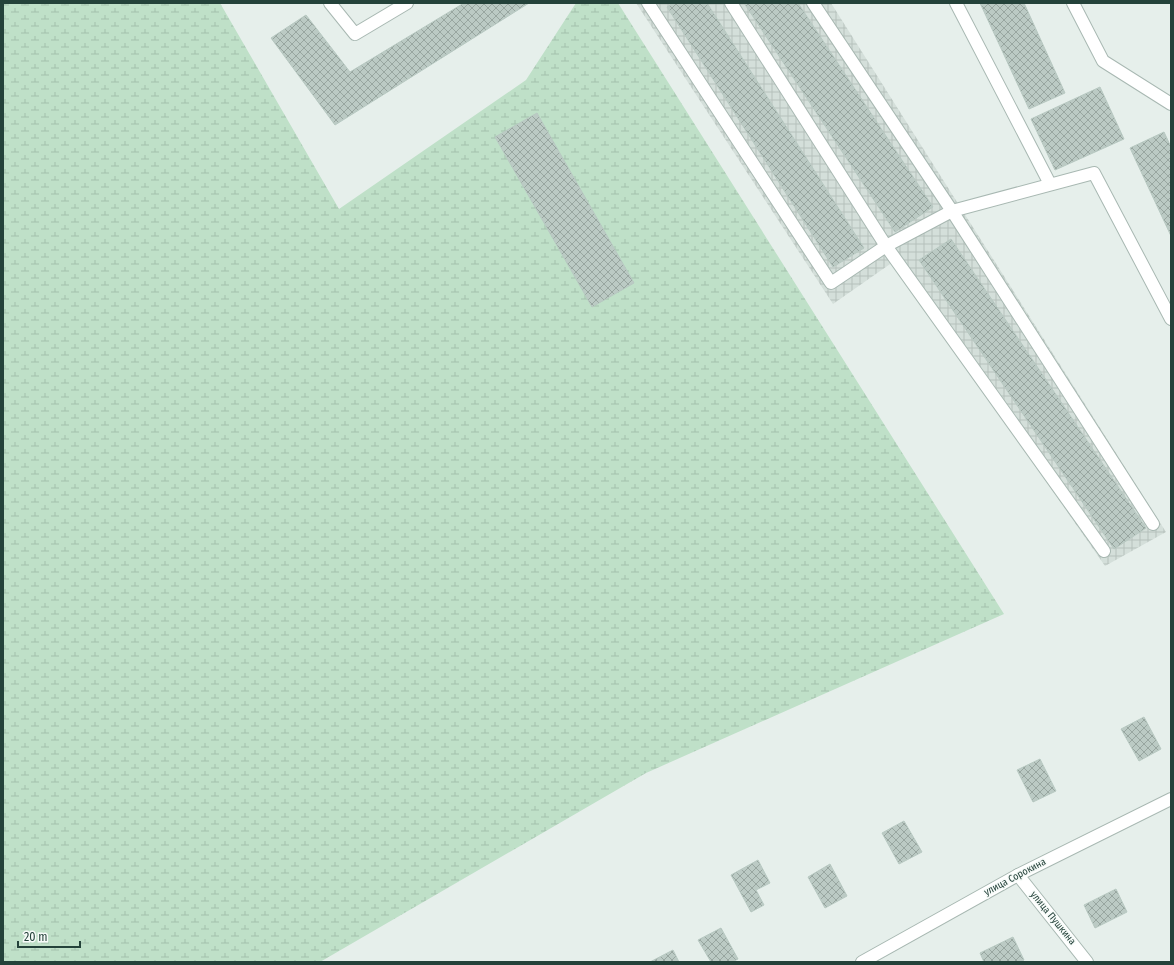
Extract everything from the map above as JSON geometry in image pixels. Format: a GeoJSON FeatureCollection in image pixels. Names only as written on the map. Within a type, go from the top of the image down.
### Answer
{"type":"FeatureCollection","features":[{"type":"Feature","properties":{"kind":"street"},"geometry":{"type":"LineString","coordinates":[[330,3],[355,34],[407,3]]}},
{"type":"Feature","properties":{"kind":"street"},"geometry":{"type":"LineString","coordinates":[[648,3],[830,283],[886,246],[952,211],[1094,173],[1171,319]]}},
{"type":"Feature","properties":{"kind":"street"},"geometry":{"type":"LineString","coordinates":[[731,3],[886,246],[1104,552]]}},
{"type":"Feature","properties":{"kind":"street"},"geometry":{"type":"LineString","coordinates":[[814,3],[952,211],[1153,524]]}},
{"type":"Feature","properties":{"kind":"street"},"geometry":{"type":"LineString","coordinates":[[956,3],[1050,184]]}},
{"type":"Feature","properties":{"kind":"street"},"geometry":{"type":"LineString","coordinates":[[1073,3],[1103,61],[1171,104]]}},
{"type":"Feature","properties":{"kind":"street","name":"улица Сорокина"},"geometry":{"type":"LineString","coordinates":[[862,962],[1018,875],[1171,799]]}},
{"type":"Feature","properties":{"kind":"street","name":"улица Пушкина"},"geometry":{"type":"LineString","coordinates":[[1018,875],[1087,962]]}},
{"type":"Feature","properties":{"kind":"shaded area"},"geometry":{"type":"Polygon","coordinates":[[[636,3],[831,3],[1166,532],[1105,566],[893,262],[833,304],[636,3]]]}},
{"type":"Feature","properties":{"kind":"green space"},"geometry":{"type":"Polygon","coordinates":[[[3,3],[220,3],[339,209],[526,80],[576,3],[618,3],[1004,614],[646,773],[320,962],[3,962],[3,3]]]}},
{"type":"Feature","properties":{"kind":"building"},"geometry":{"type":"Polygon","coordinates":[[[464,3],[529,3],[335,125],[271,38],[306,15],[350,72],[464,3]]]}},
{"type":"Feature","properties":{"kind":"building"},"geometry":{"type":"Polygon","coordinates":[[[673,3],[707,3],[864,248],[833,267],[667,7],[673,3]]]}},
{"type":"Feature","properties":{"kind":"building"},"geometry":{"type":"Polygon","coordinates":[[[744,3],[798,3],[933,207],[895,232],[744,3]]]}},
{"type":"Feature","properties":{"kind":"building"},"geometry":{"type":"Polygon","coordinates":[[[980,3],[1024,3],[1065,93],[1029,109],[980,3]]]}},
{"type":"Feature","properties":{"kind":"building"},"geometry":{"type":"Polygon","coordinates":[[[1100,87],[1124,139],[1055,170],[1031,119],[1100,87]]]}},
{"type":"Feature","properties":{"kind":"building"},"geometry":{"type":"Polygon","coordinates":[[[537,113],[634,283],[592,307],[495,137],[537,113]]]}},
{"type":"Feature","properties":{"kind":"building"},"geometry":{"type":"Polygon","coordinates":[[[1164,132],[1171,147],[1171,236],[1130,148],[1164,132]]]}},
{"type":"Feature","properties":{"kind":"building"},"geometry":{"type":"Polygon","coordinates":[[[951,239],[1146,528],[1114,549],[919,260],[951,239]]]}},
{"type":"Feature","properties":{"kind":"building"},"geometry":{"type":"Polygon","coordinates":[[[1144,717],[1161,749],[1139,761],[1121,729],[1144,717]]]}},
{"type":"Feature","properties":{"kind":"building"},"geometry":{"type":"Polygon","coordinates":[[[1040,759],[1056,791],[1033,802],[1017,770],[1040,759]]]}},
{"type":"Feature","properties":{"kind":"building"},"geometry":{"type":"Polygon","coordinates":[[[904,821],[922,852],[899,864],[882,833],[904,821]]]}},
{"type":"Feature","properties":{"kind":"building"},"geometry":{"type":"Polygon","coordinates":[[[758,860],[770,883],[756,890],[764,905],[751,912],[731,875],[758,860]]]}},
{"type":"Feature","properties":{"kind":"building"},"geometry":{"type":"Polygon","coordinates":[[[830,864],[847,896],[825,908],[808,877],[830,864]]]}},
{"type":"Feature","properties":{"kind":"building"},"geometry":{"type":"Polygon","coordinates":[[[1116,889],[1127,912],[1095,928],[1084,905],[1116,889]]]}},
{"type":"Feature","properties":{"kind":"building"},"geometry":{"type":"Polygon","coordinates":[[[721,928],[738,959],[732,962],[711,962],[698,940],[721,928]]]}},
{"type":"Feature","properties":{"kind":"building"},"geometry":{"type":"Polygon","coordinates":[[[1013,937],[1024,960],[1020,962],[984,962],[980,953],[1013,937]]]}},
{"type":"Feature","properties":{"kind":"building"},"geometry":{"type":"Polygon","coordinates":[[[673,950],[679,962],[650,962],[673,950]]]}}]}
